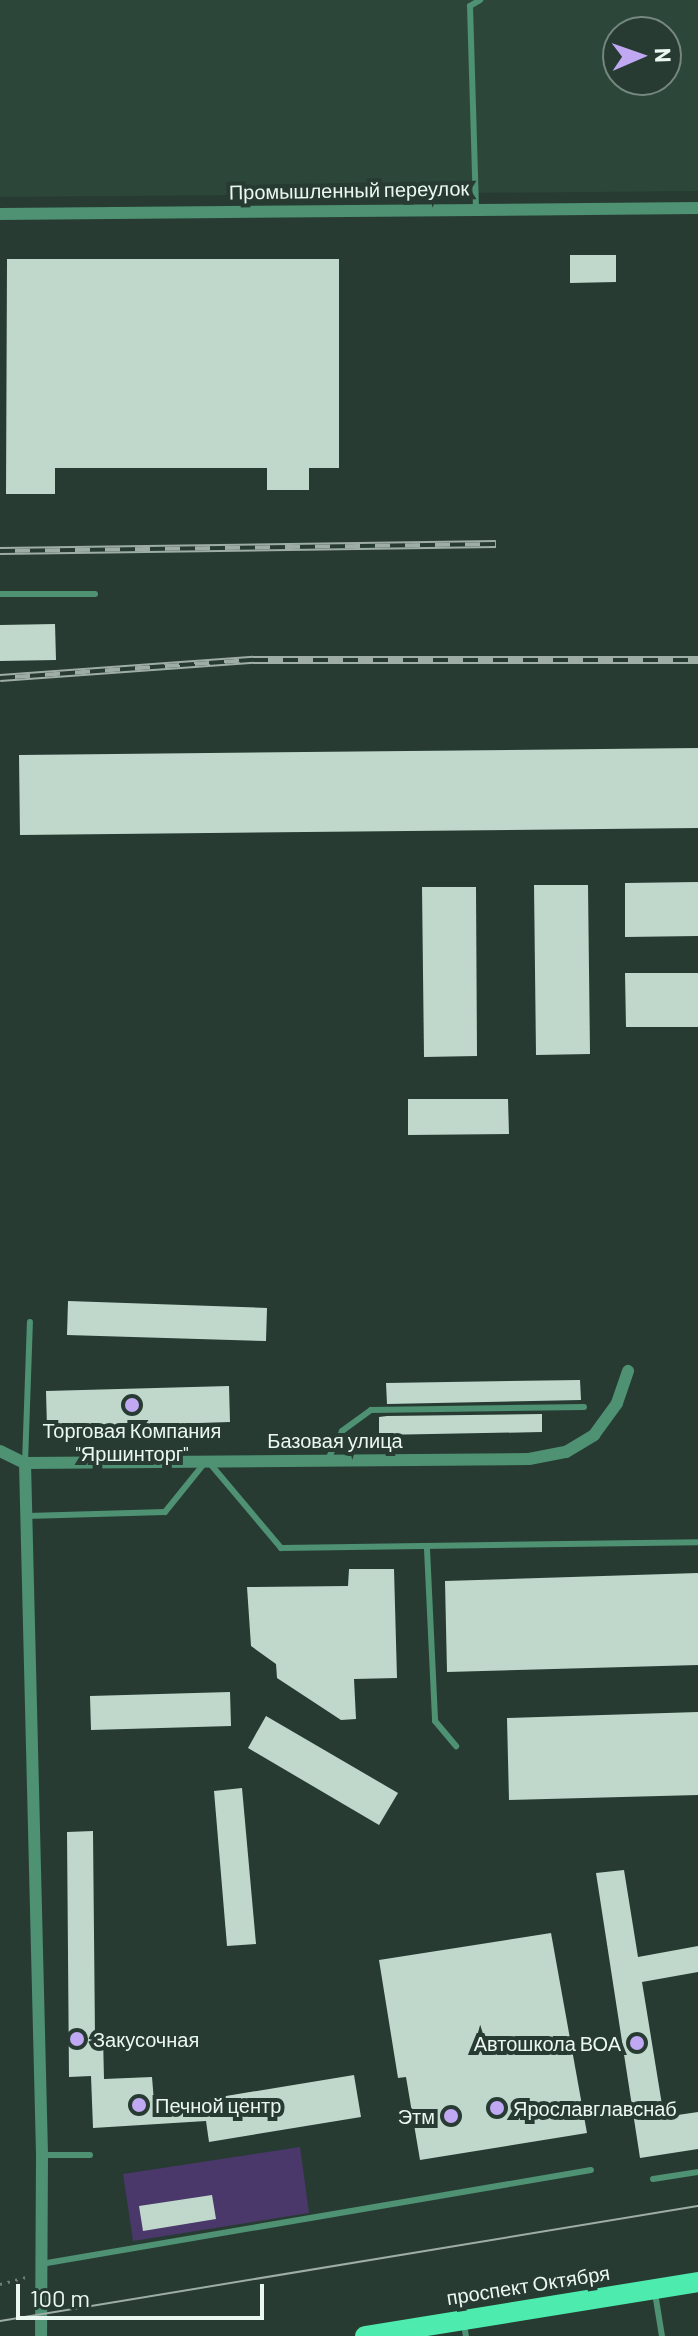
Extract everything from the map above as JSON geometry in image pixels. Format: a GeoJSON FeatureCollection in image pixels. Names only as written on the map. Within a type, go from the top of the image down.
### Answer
{"type":"FeatureCollection","features":[{"type":"Feature","properties":{"kind":"main road","name":"проспект Октября"},"geometry":{"type":"LineString","coordinates":[[365,2336],[465,2328],[698,2282]]}},
{"type":"Feature","properties":{"kind":"street","name":"Промышленный переулок"},"geometry":{"type":"LineString","coordinates":[[0,214],[698,208]]}},
{"type":"Feature","properties":{"kind":"street","name":"Базовая улица"},"geometry":{"type":"LineString","coordinates":[[0,1451],[25,1463],[529,1459],[566,1452],[594,1435],[617,1403],[628,1371]]}},
{"type":"Feature","properties":{"kind":"street"},"geometry":{"type":"LineString","coordinates":[[25,1463],[42,2155],[41,2336]]}},
{"type":"Feature","properties":{"kind":"lane"},"geometry":{"type":"LineString","coordinates":[[476,208],[470,6],[480,0]]}},
{"type":"Feature","properties":{"kind":"lane"},"geometry":{"type":"LineString","coordinates":[[0,594],[95,594]]}},
{"type":"Feature","properties":{"kind":"lane"},"geometry":{"type":"LineString","coordinates":[[25,1463],[30,1322]]}},
{"type":"Feature","properties":{"kind":"lane"},"geometry":{"type":"LineString","coordinates":[[328,1459],[342,1431],[371,1410],[584,1407]]}},
{"type":"Feature","properties":{"kind":"lane"},"geometry":{"type":"LineString","coordinates":[[26,1516],[165,1512],[207,1460],[281,1548],[427,1549],[698,1542]]}},
{"type":"Feature","properties":{"kind":"lane"},"geometry":{"type":"LineString","coordinates":[[427,1549],[435,1721],[456,1746]]}},
{"type":"Feature","properties":{"kind":"lane"},"geometry":{"type":"LineString","coordinates":[[42,2155],[90,2155]]}},
{"type":"Feature","properties":{"kind":"lane"},"geometry":{"type":"LineString","coordinates":[[41,2269],[591,2170]]}},
{"type":"Feature","properties":{"kind":"lane"},"geometry":{"type":"LineString","coordinates":[[653,2179],[698,2172]]}},
{"type":"Feature","properties":{"kind":"lane"},"geometry":{"type":"LineString","coordinates":[[654,2289],[662,2336]]}},
{"type":"Feature","properties":{"kind":"path"},"geometry":{"type":"LineString","coordinates":[[0,2284],[41,2269]]}},
{"type":"Feature","properties":{"kind":"shaded area"},"geometry":{"type":"Polygon","coordinates":[[[0,0],[698,0],[698,191],[0,197],[0,0]]]}},
{"type":"Feature","properties":{"kind":"shaded area"},"geometry":{"type":"Polygon","coordinates":[[[300,2147],[309,2213],[133,2241],[123,2174],[300,2147]]]}},
{"type":"Feature","properties":{"kind":"building"},"geometry":{"type":"Polygon","coordinates":[[[570,255],[616,255],[616,282],[570,283],[570,255]]]}},
{"type":"Feature","properties":{"kind":"building"},"geometry":{"type":"Polygon","coordinates":[[[7,259],[339,259],[339,468],[309,468],[309,490],[267,490],[267,468],[55,468],[55,494],[6,494],[7,259]]]}},
{"type":"Feature","properties":{"kind":"building"},"geometry":{"type":"Polygon","coordinates":[[[55,624],[56,660],[0,661],[0,625],[55,624]]]}},
{"type":"Feature","properties":{"kind":"building"},"geometry":{"type":"Polygon","coordinates":[[[698,748],[698,828],[20,835],[19,755],[698,748]]]}},
{"type":"Feature","properties":{"kind":"building"},"geometry":{"type":"Polygon","coordinates":[[[698,882],[698,936],[625,937],[625,883],[698,882]]]}},
{"type":"Feature","properties":{"kind":"building"},"geometry":{"type":"Polygon","coordinates":[[[534,885],[588,885],[590,1054],[536,1055],[534,885]]]}},
{"type":"Feature","properties":{"kind":"building"},"geometry":{"type":"Polygon","coordinates":[[[422,887],[476,887],[477,1056],[424,1057],[422,887]]]}},
{"type":"Feature","properties":{"kind":"building"},"geometry":{"type":"Polygon","coordinates":[[[625,973],[698,973],[698,1027],[626,1027],[625,973]]]}},
{"type":"Feature","properties":{"kind":"building"},"geometry":{"type":"Polygon","coordinates":[[[408,1099],[508,1099],[509,1134],[408,1135],[408,1099]]]}},
{"type":"Feature","properties":{"kind":"building"},"geometry":{"type":"Polygon","coordinates":[[[68,1301],[267,1308],[266,1341],[67,1335],[68,1301]]]}},
{"type":"Feature","properties":{"kind":"building"},"geometry":{"type":"Polygon","coordinates":[[[580,1380],[581,1400],[387,1404],[386,1383],[580,1380]]]}},
{"type":"Feature","properties":{"kind":"building"},"geometry":{"type":"Polygon","coordinates":[[[229,1386],[230,1422],[47,1428],[46,1391],[229,1386]]]}},
{"type":"Feature","properties":{"kind":"building"},"geometry":{"type":"Polygon","coordinates":[[[542,1414],[542,1432],[379,1435],[379,1417],[542,1414]]]}},
{"type":"Feature","properties":{"kind":"building"},"geometry":{"type":"Polygon","coordinates":[[[349,1569],[394,1569],[397,1678],[354,1679],[356,1719],[341,1720],[277,1678],[276,1664],[251,1646],[247,1587],[348,1586],[349,1569]]]}},
{"type":"Feature","properties":{"kind":"building"},"geometry":{"type":"Polygon","coordinates":[[[698,1573],[698,1665],[447,1672],[445,1581],[698,1573]]]}},
{"type":"Feature","properties":{"kind":"building"},"geometry":{"type":"Polygon","coordinates":[[[230,1692],[231,1726],[91,1730],[90,1696],[230,1692]]]}},
{"type":"Feature","properties":{"kind":"building"},"geometry":{"type":"Polygon","coordinates":[[[698,1712],[698,1795],[509,1800],[507,1718],[698,1712]]]}},
{"type":"Feature","properties":{"kind":"building"},"geometry":{"type":"Polygon","coordinates":[[[266,1716],[398,1793],[379,1825],[248,1748],[266,1716]]]}},
{"type":"Feature","properties":{"kind":"building"},"geometry":{"type":"Polygon","coordinates":[[[242,1788],[256,1944],[227,1946],[214,1791],[242,1788]]]}},
{"type":"Feature","properties":{"kind":"building"},"geometry":{"type":"Polygon","coordinates":[[[93,1831],[95,2036],[103,2036],[104,2079],[152,2077],[154,2102],[202,2100],[354,2075],[361,2117],[209,2142],[206,2121],[93,2128],[91,2076],[69,2077],[67,1832],[93,1831]]]}},
{"type":"Feature","properties":{"kind":"building","name":"Автошкола ВОА"},"geometry":{"type":"Polygon","coordinates":[[[624,1870],[638,1957],[698,1946],[698,1972],[642,1982],[664,2117],[698,2112],[698,2149],[640,2158],[596,1873],[624,1870]]]}},
{"type":"Feature","properties":{"kind":"building"},"geometry":{"type":"Polygon","coordinates":[[[551,1933],[587,2133],[420,2160],[406,2077],[398,2078],[379,1960],[551,1933]]]}},
{"type":"Feature","properties":{"kind":"building"},"geometry":{"type":"Polygon","coordinates":[[[212,2195],[216,2219],[143,2231],[139,2206],[212,2195]]]}},
{"type":"Feature","properties":{"kind":"tram line"},"geometry":{"type":"LineString","coordinates":[[0,2321],[698,2206]]}},
{"type":"Feature","properties":{"kind":"railway"},"geometry":{"type":"LineString","coordinates":[[0,551],[496,544]]}},
{"type":"Feature","properties":{"kind":"railway"},"geometry":{"type":"LineString","coordinates":[[0,678],[253,660],[698,660]]}},
{"type":"Feature","properties":{"kind":"place","name":"Торговая Компания \"Яршинторг\""},"geometry":{"type":"Point","coordinates":[132,1405]}},
{"type":"Feature","properties":{"kind":"place","name":"Закусочная"},"geometry":{"type":"Point","coordinates":[77,2039]}},
{"type":"Feature","properties":{"kind":"place","name":"Автошкола ВОА"},"geometry":{"type":"Point","coordinates":[637,2043]}},
{"type":"Feature","properties":{"kind":"place","name":"Печной центр"},"geometry":{"type":"Point","coordinates":[139,2105]}},
{"type":"Feature","properties":{"kind":"place","name":"Ярославглавснаб"},"geometry":{"type":"Point","coordinates":[497,2108]}},
{"type":"Feature","properties":{"kind":"place","name":"Этм"},"geometry":{"type":"Point","coordinates":[451,2116]}}]}
